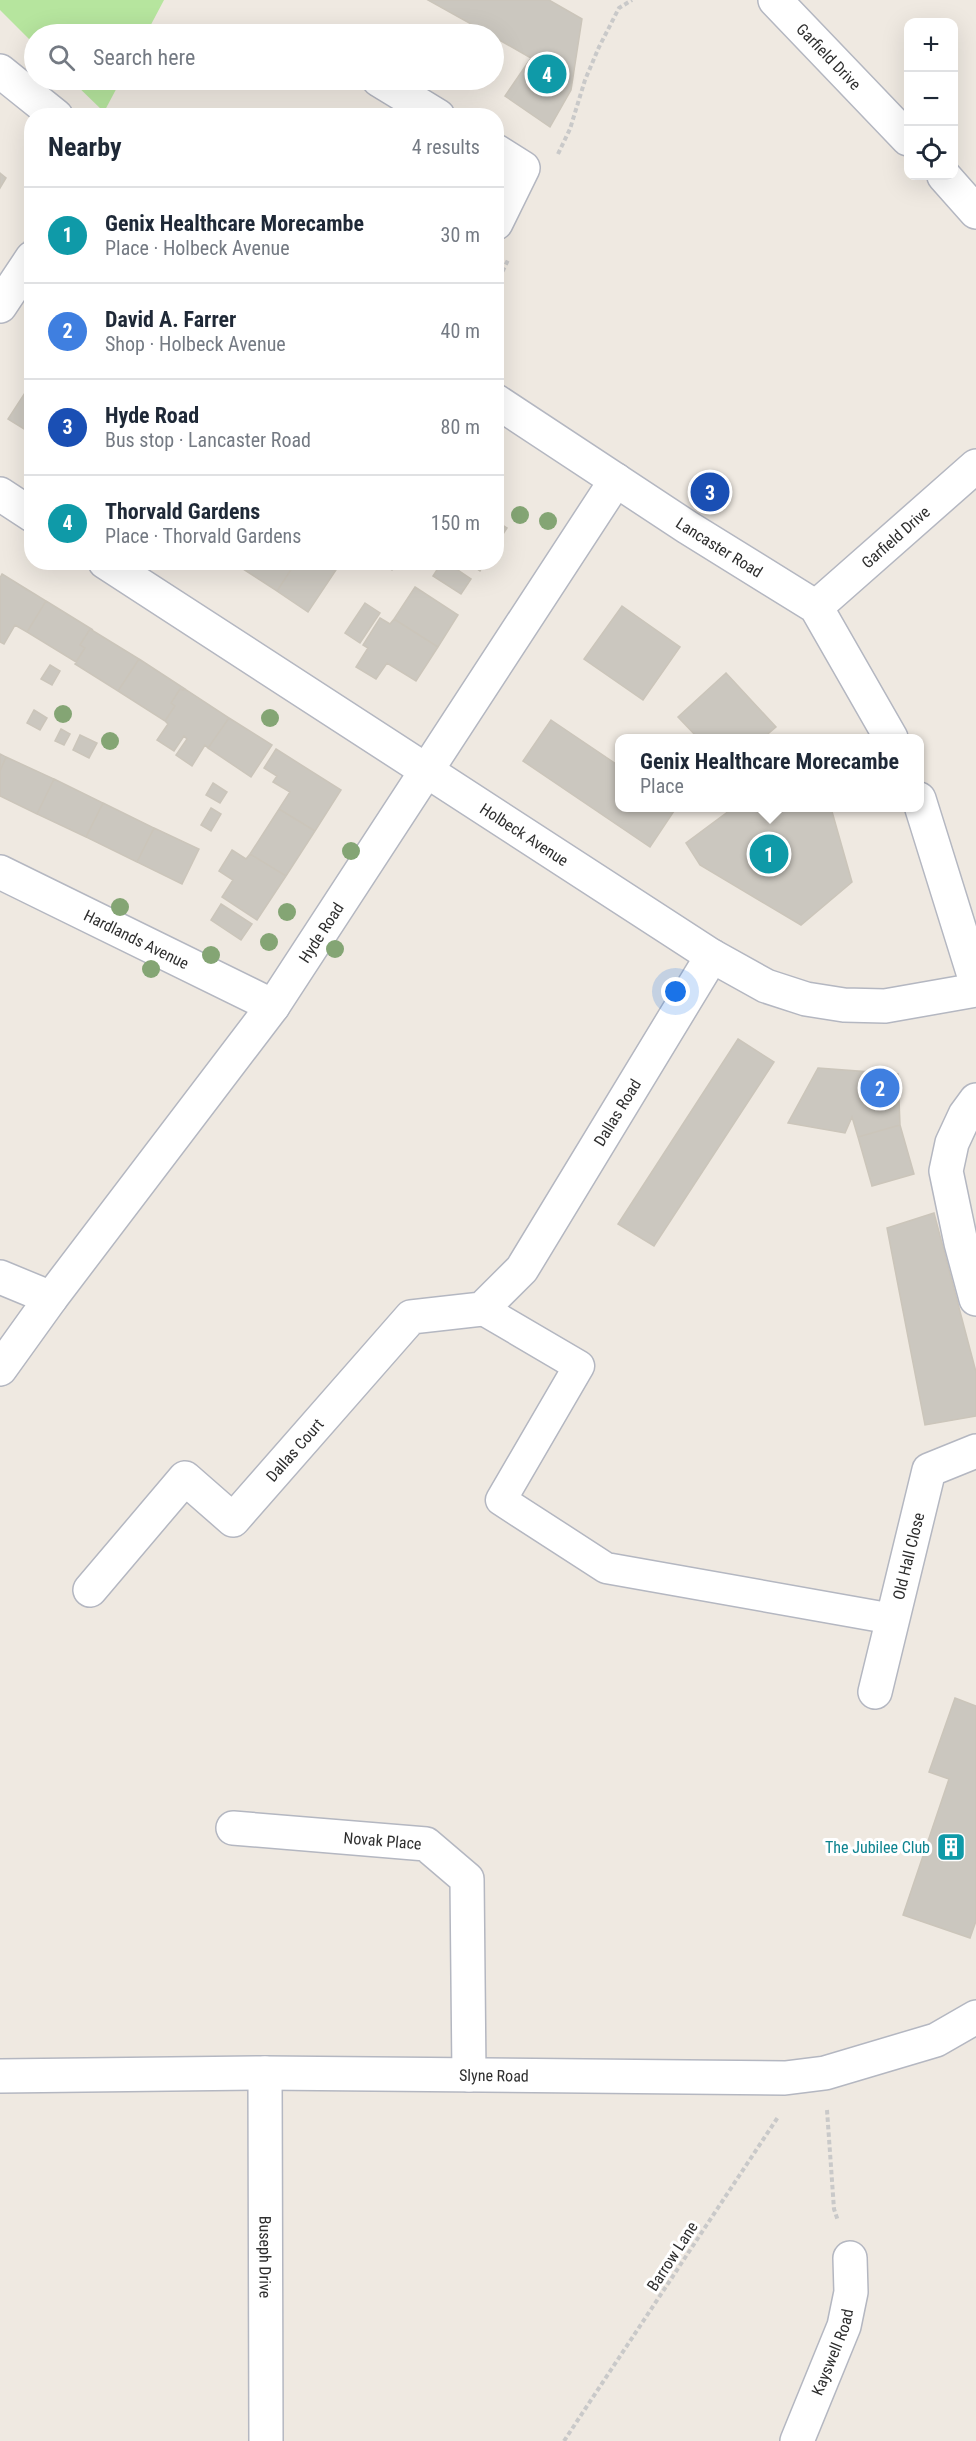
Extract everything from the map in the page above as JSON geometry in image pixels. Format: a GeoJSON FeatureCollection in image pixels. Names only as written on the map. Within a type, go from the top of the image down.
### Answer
{"type":"FeatureCollection","features":[{"type":"Feature","properties":{"kind":"street","name":"Garfield Drive"},"geometry":{"type":"LineString","coordinates":[[776,0],[904,134]]}},
{"type":"Feature","properties":{"kind":"street"},"geometry":{"type":"LineString","coordinates":[[0,71],[46,108]]}},
{"type":"Feature","properties":{"kind":"street"},"geometry":{"type":"LineString","coordinates":[[395,90],[425,108]]}},
{"type":"Feature","properties":{"kind":"street"},"geometry":{"type":"LineString","coordinates":[[504,156],[524,168],[504,207]]}},
{"type":"Feature","properties":{"kind":"street"},"geometry":{"type":"LineString","coordinates":[[948,180],[976,212]]}},
{"type":"Feature","properties":{"kind":"street"},"geometry":{"type":"LineString","coordinates":[[0,306],[24,270]]}},
{"type":"Feature","properties":{"kind":"street","name":"Lancaster Road"},"geometry":{"type":"LineString","coordinates":[[504,406],[816,607],[889,734]]}},
{"type":"Feature","properties":{"kind":"street","name":"Garfield Drive"},"geometry":{"type":"LineString","coordinates":[[816,607],[976,466]]}},
{"type":"Feature","properties":{"kind":"street","name":"Hyde Road"},"geometry":{"type":"LineString","coordinates":[[0,1369],[51,1298],[273,1006],[616,480]]}},
{"type":"Feature","properties":{"kind":"street"},"geometry":{"type":"LineString","coordinates":[[0,494],[24,509]]}},
{"type":"Feature","properties":{"kind":"street","name":"Holbeck Avenue"},"geometry":{"type":"LineString","coordinates":[[117,570],[712,956],[766,986],[806,999],[844,1005],[885,1006],[976,990]]}},
{"type":"Feature","properties":{"kind":"street"},"geometry":{"type":"LineString","coordinates":[[923,812],[976,982]]}},
{"type":"Feature","properties":{"kind":"street","name":"Hardlands Avenue"},"geometry":{"type":"LineString","coordinates":[[0,872],[273,1006]]}},
{"type":"Feature","properties":{"kind":"street","name":"Dallas Road"},"geometry":{"type":"LineString","coordinates":[[482,1309],[522,1269],[712,956]]}},
{"type":"Feature","properties":{"kind":"street"},"geometry":{"type":"LineString","coordinates":[[976,1100],[965,1115],[952,1143],[946,1172],[976,1299]]}},
{"type":"Feature","properties":{"kind":"street"},"geometry":{"type":"LineString","coordinates":[[0,1277],[51,1298]]}},
{"type":"Feature","properties":{"kind":"street"},"geometry":{"type":"LineString","coordinates":[[482,1309],[579,1366],[501,1500],[606,1568],[893,1619]]}},
{"type":"Feature","properties":{"kind":"street","name":"Dallas Court"},"geometry":{"type":"LineString","coordinates":[[90,1590],[185,1478],[233,1520],[411,1317],[482,1309]]}},
{"type":"Feature","properties":{"kind":"street","name":"Old Hall Close"},"geometry":{"type":"LineString","coordinates":[[875,1692],[929,1470],[976,1451]]}},
{"type":"Feature","properties":{"kind":"street","name":"Novak Place"},"geometry":{"type":"LineString","coordinates":[[233,1828],[426,1844],[467,1879],[469,2075]]}},
{"type":"Feature","properties":{"kind":"street","name":"Slyne Road"},"geometry":{"type":"LineString","coordinates":[[0,2076],[265,2073],[785,2078],[825,2073],[936,2040],[976,2017]]}},
{"type":"Feature","properties":{"kind":"street","name":"Buseph Drive"},"geometry":{"type":"LineString","coordinates":[[265,2073],[266,2441]]}},
{"type":"Feature","properties":{"kind":"street","name":"Kayswell Road"},"geometry":{"type":"LineString","coordinates":[[797,2441],[844,2326],[850,2292],[845,2244]]}},
{"type":"Feature","properties":{"kind":"path"},"geometry":{"type":"LineString","coordinates":[[555,160],[570,129],[585,80],[599,47],[619,8],[632,0]]}},
{"type":"Feature","properties":{"kind":"path"},"geometry":{"type":"LineString","coordinates":[[504,268],[511,254]]}},
{"type":"Feature","properties":{"kind":"path"},"geometry":{"type":"LineString","coordinates":[[825,2073],[834,2209],[845,2244]]}},
{"type":"Feature","properties":{"kind":"path","name":"Barrow Lane"},"geometry":{"type":"LineString","coordinates":[[564,2441],[778,2117],[785,2078]]}},
{"type":"Feature","properties":{"kind":"green space"},"geometry":{"type":"Polygon","coordinates":[[[0,0],[164,0],[151,24],[24,24],[24,34],[0,10],[0,0]]]}},
{"type":"Feature","properties":{"kind":"green space"},"geometry":{"type":"Polygon","coordinates":[[[81,90],[116,90],[106,108],[100,108],[81,90]]]}},
{"type":"Feature","properties":{"kind":"building"},"geometry":{"type":"Polygon","coordinates":[[[428,0],[549,0],[582,19],[571,90],[550,127],[505,96],[531,58],[504,43],[504,24],[471,24],[428,0]]]}},
{"type":"Feature","properties":{"kind":"building"},"geometry":{"type":"Polygon","coordinates":[[[0,173],[6,178],[0,188],[0,173]]]}},
{"type":"Feature","properties":{"kind":"building"},"geometry":{"type":"Polygon","coordinates":[[[24,394],[24,429],[8,419],[24,394]]]}},
{"type":"Feature","properties":{"kind":"building"},"geometry":{"type":"Polygon","coordinates":[[[245,570],[291,570],[277,591],[245,570]]]}},
{"type":"Feature","properties":{"kind":"building"},"geometry":{"type":"Polygon","coordinates":[[[291,570],[336,570],[308,612],[277,591],[291,570]]]}},
{"type":"Feature","properties":{"kind":"building"},"geometry":{"type":"Polygon","coordinates":[[[437,570],[458,570],[471,579],[461,594],[433,576],[437,570]]]}},
{"type":"Feature","properties":{"kind":"building"},"geometry":{"type":"Polygon","coordinates":[[[2,574],[46,601],[27,632],[15,625],[4,644],[0,642],[0,578],[2,574]]]}},
{"type":"Feature","properties":{"kind":"building"},"geometry":{"type":"Polygon","coordinates":[[[415,587],[458,615],[438,647],[394,619],[415,587]]]}},
{"type":"Feature","properties":{"kind":"building"},"geometry":{"type":"Polygon","coordinates":[[[46,601],[93,630],[90,629],[80,645],[85,648],[76,662],[27,632],[46,601]]]}},
{"type":"Feature","properties":{"kind":"building"},"geometry":{"type":"Polygon","coordinates":[[[365,603],[380,613],[360,643],[345,633],[365,603]]]}},
{"type":"Feature","properties":{"kind":"building"},"geometry":{"type":"Polygon","coordinates":[[[622,606],[680,647],[643,700],[584,659],[622,606]]]}},
{"type":"Feature","properties":{"kind":"building"},"geometry":{"type":"Polygon","coordinates":[[[380,618],[390,624],[394,619],[438,647],[416,681],[387,663],[376,679],[356,667],[368,648],[363,645],[380,618]]]}},
{"type":"Feature","properties":{"kind":"building"},"geometry":{"type":"Polygon","coordinates":[[[90,629],[139,659],[118,691],[75,664],[85,648],[80,645],[90,629]]]}},
{"type":"Feature","properties":{"kind":"building"},"geometry":{"type":"Polygon","coordinates":[[[139,659],[185,689],[180,689],[171,703],[175,706],[165,721],[118,691],[139,659]]]}},
{"type":"Feature","properties":{"kind":"building"},"geometry":{"type":"Polygon","coordinates":[[[50,665],[60,671],[52,685],[41,679],[50,665]]]}},
{"type":"Feature","properties":{"kind":"building"},"geometry":{"type":"Polygon","coordinates":[[[726,673],[776,727],[768,734],[694,734],[678,717],[726,673]]]}},
{"type":"Feature","properties":{"kind":"building"},"geometry":{"type":"Polygon","coordinates":[[[180,689],[185,689],[229,718],[208,748],[205,745],[192,766],[176,755],[187,739],[184,736],[174,751],[157,740],[168,724],[165,721],[175,706],[171,703],[180,689]]]}},
{"type":"Feature","properties":{"kind":"building"},"geometry":{"type":"Polygon","coordinates":[[[34,710],[47,718],[40,730],[27,723],[34,710]]]}},
{"type":"Feature","properties":{"kind":"building"},"geometry":{"type":"Polygon","coordinates":[[[229,718],[272,745],[251,777],[208,748],[229,718]]]}},
{"type":"Feature","properties":{"kind":"building"},"geometry":{"type":"Polygon","coordinates":[[[551,720],[615,763],[615,812],[673,812],[650,847],[523,761],[551,720]]]}},
{"type":"Feature","properties":{"kind":"building"},"geometry":{"type":"Polygon","coordinates":[[[61,729],[70,734],[64,745],[55,741],[61,729]]]}},
{"type":"Feature","properties":{"kind":"building"},"geometry":{"type":"Polygon","coordinates":[[[80,735],[97,743],[89,758],[73,750],[80,735]]]}},
{"type":"Feature","properties":{"kind":"building"},"geometry":{"type":"Polygon","coordinates":[[[276,749],[341,790],[315,831],[279,809],[290,792],[273,782],[277,776],[264,768],[276,749]]]}},
{"type":"Feature","properties":{"kind":"building"},"geometry":{"type":"Polygon","coordinates":[[[0,754],[6,757],[0,771],[0,754]]]}},
{"type":"Feature","properties":{"kind":"building"},"geometry":{"type":"Polygon","coordinates":[[[6,757],[54,779],[37,814],[0,796],[0,771],[6,757]]]}},
{"type":"Feature","properties":{"kind":"building"},"geometry":{"type":"Polygon","coordinates":[[[54,779],[103,803],[86,837],[37,814],[54,779]]]}},
{"type":"Feature","properties":{"kind":"building"},"geometry":{"type":"Polygon","coordinates":[[[213,783],[227,792],[220,803],[206,795],[213,783]]]}},
{"type":"Feature","properties":{"kind":"building"},"geometry":{"type":"Polygon","coordinates":[[[103,803],[154,828],[137,862],[86,837],[103,803]]]}},
{"type":"Feature","properties":{"kind":"building"},"geometry":{"type":"Polygon","coordinates":[[[211,808],[221,814],[211,831],[201,825],[211,808]]]}},
{"type":"Feature","properties":{"kind":"building"},"geometry":{"type":"Polygon","coordinates":[[[279,809],[315,831],[286,876],[250,854],[279,809]]]}},
{"type":"Feature","properties":{"kind":"building"},"geometry":{"type":"Polygon","coordinates":[[[728,812],[832,812],[852,882],[801,925],[700,865],[686,843],[728,812]]]}},
{"type":"Feature","properties":{"kind":"building"},"geometry":{"type":"Polygon","coordinates":[[[154,828],[199,849],[182,884],[137,862],[154,828]]]}},
{"type":"Feature","properties":{"kind":"building"},"geometry":{"type":"Polygon","coordinates":[[[232,850],[246,859],[250,854],[286,876],[257,920],[222,897],[233,880],[219,871],[232,850]]]}},
{"type":"Feature","properties":{"kind":"building"},"geometry":{"type":"Polygon","coordinates":[[[221,904],[252,924],[241,940],[211,920],[221,904]]]}},
{"type":"Feature","properties":{"kind":"building"},"geometry":{"type":"Polygon","coordinates":[[[738,1039],[774,1062],[654,1246],[618,1224],[738,1039]]]}},
{"type":"Feature","properties":{"kind":"building"},"geometry":{"type":"Polygon","coordinates":[[[818,1068],[898,1074],[900,1125],[858,1137],[852,1117],[845,1133],[788,1123],[818,1068]]]}},
{"type":"Feature","properties":{"kind":"building"},"geometry":{"type":"Polygon","coordinates":[[[900,1125],[914,1174],[872,1186],[858,1137],[900,1125]]]}},
{"type":"Feature","properties":{"kind":"building"},"geometry":{"type":"Polygon","coordinates":[[[934,1213],[976,1372],[976,1416],[925,1425],[887,1228],[934,1213]]]}},
{"type":"Feature","properties":{"kind":"building","name":"The Jubilee Club"},"geometry":{"type":"Polygon","coordinates":[[[955,1698],[976,1706],[976,1921],[970,1938],[903,1915],[949,1779],[929,1772],[955,1698]]]}},
{"type":"Feature","properties":{"kind":"place","name":"Thorvald Gardens"},"geometry":{"type":"Point","coordinates":[547,74]}},
{"type":"Feature","properties":{"kind":"place","name":"Hyde Road"},"geometry":{"type":"Point","coordinates":[710,492]}},
{"type":"Feature","properties":{"kind":"place","name":"Genix Healthcare Morecambe"},"geometry":{"type":"Point","coordinates":[769,854]}},
{"type":"Feature","properties":{"kind":"place","name":"David A. Farrer"},"geometry":{"type":"Point","coordinates":[880,1088]}},
{"type":"Feature","properties":{"kind":"place","name":"The Jubilee Club"},"geometry":{"type":"Point","coordinates":[951,1847]}}]}
